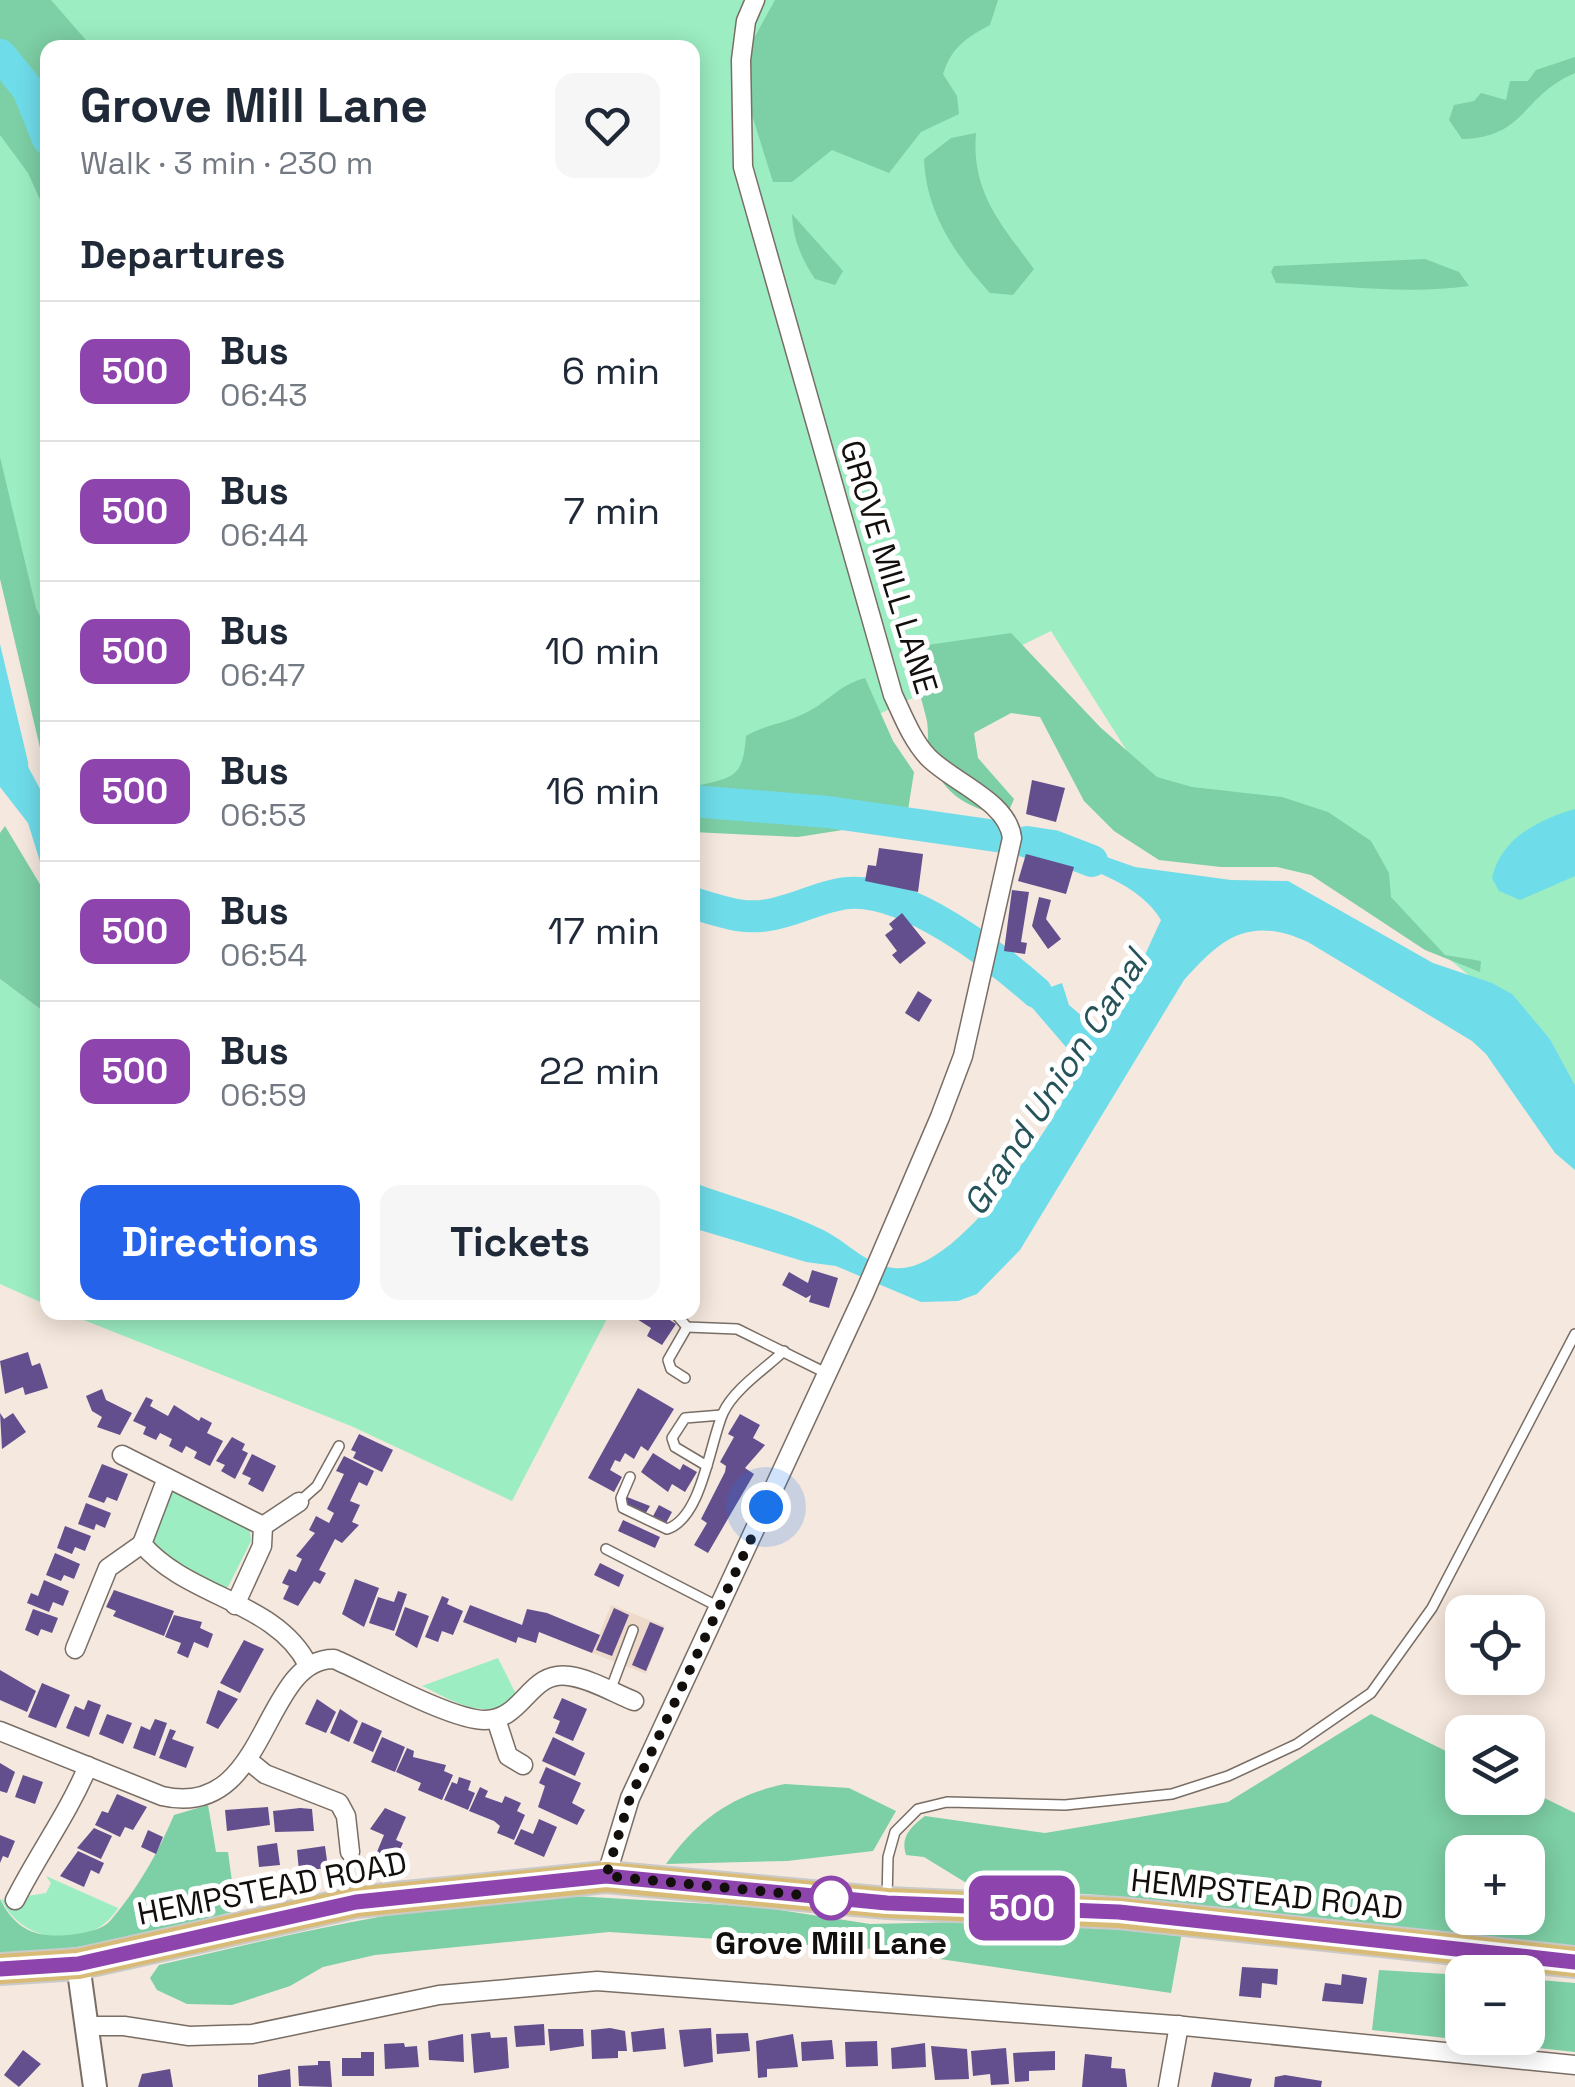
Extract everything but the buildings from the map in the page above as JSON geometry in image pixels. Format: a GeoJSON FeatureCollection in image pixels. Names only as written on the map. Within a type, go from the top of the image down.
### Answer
{"type":"FeatureCollection","features":[{"type":"Feature","properties":{"kind":"main road","name":"HEMPSTEAD ROAD"},"geometry":{"type":"LineString","coordinates":[[0,1969],[78,1964],[356,1902],[606,1876],[887,1903],[1119,1912],[1575,1962]]}},
{"type":"Feature","properties":{"kind":"street","name":"GROVE MILL LANE"},"geometry":{"type":"LineString","coordinates":[[606,1876],[630,1798],[828,1374],[963,1056],[991,936],[1010,825],[927,756],[893,695],[744,167],[742,60],[746,20],[755,0]]}},
{"type":"Feature","properties":{"kind":"street"},"geometry":{"type":"LineString","coordinates":[[122,1455],[263,1526]]}},
{"type":"Feature","properties":{"kind":"street"},"geometry":{"type":"LineString","coordinates":[[75,1648],[108,1568],[142,1544],[167,1478]]}},
{"type":"Feature","properties":{"kind":"street"},"geometry":{"type":"LineString","coordinates":[[263,1526],[299,1502]]}},
{"type":"Feature","properties":{"kind":"street"},"geometry":{"type":"LineString","coordinates":[[235,1605],[262,1546],[263,1526]]}},
{"type":"Feature","properties":{"kind":"street"},"geometry":{"type":"LineString","coordinates":[[142,1544],[162,1564],[286,1631],[308,1665]]}},
{"type":"Feature","properties":{"kind":"street"},"geometry":{"type":"LineString","coordinates":[[0,1730],[162,1796],[180,1798],[217,1786],[249,1760],[292,1682],[308,1665],[334,1659],[467,1717],[496,1719],[520,1705],[538,1682],[555,1676],[575,1677],[634,1701]]}},
{"type":"Feature","properties":{"kind":"street"},"geometry":{"type":"LineString","coordinates":[[496,1719],[508,1756],[523,1765]]}},
{"type":"Feature","properties":{"kind":"street"},"geometry":{"type":"LineString","coordinates":[[249,1760],[265,1774],[339,1803],[346,1816],[350,1852]]}},
{"type":"Feature","properties":{"kind":"street"},"geometry":{"type":"LineString","coordinates":[[15,1900],[33,1864],[62,1824],[88,1766]]}},
{"type":"Feature","properties":{"kind":"street"},"geometry":{"type":"LineString","coordinates":[[78,1964],[95,2087]]}},
{"type":"Feature","properties":{"kind":"street"},"geometry":{"type":"LineString","coordinates":[[86,2026],[124,2026],[189,2036],[252,2034],[439,1994],[597,1981],[1179,2026],[1575,2065]]}},
{"type":"Feature","properties":{"kind":"street"},"geometry":{"type":"LineString","coordinates":[[1168,2087],[1179,2026]]}},
{"type":"Feature","properties":{"kind":"lane"},"geometry":{"type":"LineString","coordinates":[[681,1320],[687,1327],[737,1330],[828,1374]]}},
{"type":"Feature","properties":{"kind":"lane"},"geometry":{"type":"LineString","coordinates":[[686,1378],[671,1369],[668,1360],[687,1327]]}},
{"type":"Feature","properties":{"kind":"lane"},"geometry":{"type":"LineString","coordinates":[[887,1903],[888,1857],[895,1832],[918,1809],[947,1802],[1064,1805],[1172,1794],[1270,1758],[1330,1724],[1371,1692],[1432,1608],[1575,1334]]}},
{"type":"Feature","properties":{"kind":"lane"},"geometry":{"type":"LineString","coordinates":[[630,1477],[621,1498],[623,1508],[667,1530],[680,1522],[707,1466],[722,1415],[735,1396],[784,1351]]}},
{"type":"Feature","properties":{"kind":"lane"},"geometry":{"type":"LineString","coordinates":[[707,1466],[675,1446],[672,1438],[685,1418],[722,1415]]}},
{"type":"Feature","properties":{"kind":"lane"},"geometry":{"type":"LineString","coordinates":[[299,1502],[318,1486],[339,1446]]}},
{"type":"Feature","properties":{"kind":"lane"},"geometry":{"type":"LineString","coordinates":[[606,1549],[719,1607]]}},
{"type":"Feature","properties":{"kind":"lane"},"geometry":{"type":"LineString","coordinates":[[610,1691],[633,1630]]}},
{"type":"Feature","properties":{"kind":"shaded area"},"geometry":{"type":"Polygon","coordinates":[[[611,1605],[665,1626],[646,1674],[592,1653],[611,1605]]]}},
{"type":"Feature","properties":{"kind":"green space"},"geometry":{"type":"Polygon","coordinates":[[[0,0],[1575,0],[1575,1085],[1550,1039],[1512,995],[1472,978],[1273,812],[1146,781],[1051,631],[700,801],[700,40],[40,40],[40,727],[0,555],[0,0]]]}},
{"type":"Feature","properties":{"kind":"green space"},"geometry":{"type":"Polygon","coordinates":[[[0,0],[51,0],[86,40],[40,40],[40,200],[28,173],[0,135],[0,0]]]}},
{"type":"Feature","properties":{"kind":"green space"},"geometry":{"type":"Polygon","coordinates":[[[775,0],[998,0],[990,25],[961,44],[943,74],[957,96],[959,114],[921,132],[889,173],[832,150],[792,182],[773,182],[747,99],[752,42],[775,0]]]}},
{"type":"Feature","properties":{"kind":"green space"},"geometry":{"type":"Polygon","coordinates":[[[1575,57],[1575,73],[1557,82],[1499,131],[1462,139],[1449,120],[1454,105],[1474,101],[1481,93],[1506,100],[1510,81],[1528,81],[1536,70],[1575,57]]]}},
{"type":"Feature","properties":{"kind":"green space"},"geometry":{"type":"Polygon","coordinates":[[[976,133],[983,190],[1000,222],[1034,269],[1013,295],[990,293],[945,232],[930,197],[924,159],[951,138],[976,133]]]}},
{"type":"Feature","properties":{"kind":"green space"},"geometry":{"type":"Polygon","coordinates":[[[792,214],[843,271],[835,285],[815,279],[810,271],[796,240],[792,214]]]}},
{"type":"Feature","properties":{"kind":"green space"},"geometry":{"type":"Polygon","coordinates":[[[1425,259],[1459,272],[1469,286],[1397,290],[1276,283],[1271,272],[1274,266],[1425,259]]]}},
{"type":"Feature","properties":{"kind":"green space"},"geometry":{"type":"Polygon","coordinates":[[[0,457],[40,616],[40,748],[0,579],[0,457]]]}},
{"type":"Feature","properties":{"kind":"green space"},"geometry":{"type":"Polygon","coordinates":[[[1011,633],[1101,728],[1157,777],[1192,787],[1282,797],[1328,812],[1371,841],[1389,873],[1391,897],[1445,955],[1481,961],[1480,972],[1425,950],[1311,875],[1277,867],[1221,867],[1159,860],[1114,831],[1084,801],[1040,717],[1011,713],[974,733],[978,758],[1014,799],[1006,818],[956,796],[933,764],[913,647],[1011,633]]]}},
{"type":"Feature","properties":{"kind":"green space"},"geometry":{"type":"Polygon","coordinates":[[[865,678],[893,741],[914,772],[908,810],[871,805],[849,829],[798,837],[700,832],[700,785],[719,781],[739,768],[746,736],[810,711],[865,678]]]}},
{"type":"Feature","properties":{"kind":"green space"},"geometry":{"type":"Polygon","coordinates":[[[5,826],[40,884],[40,1009],[0,979],[0,833],[5,826]]]}},
{"type":"Feature","properties":{"kind":"green space"},"geometry":{"type":"Polygon","coordinates":[[[0,979],[40,1009],[40,1302],[0,1284],[0,979]]]}},
{"type":"Feature","properties":{"kind":"green space"},"geometry":{"type":"Polygon","coordinates":[[[84,1320],[606,1320],[512,1501],[351,1426],[84,1320]]]}},
{"type":"Feature","properties":{"kind":"green space"},"geometry":{"type":"Polygon","coordinates":[[[178,1490],[250,1530],[251,1541],[228,1587],[215,1589],[153,1544],[150,1537],[170,1494],[178,1490]]]}},
{"type":"Feature","properties":{"kind":"green space"},"geometry":{"type":"Polygon","coordinates":[[[498,1658],[517,1696],[505,1704],[494,1708],[470,1707],[422,1686],[498,1658]]]}},
{"type":"Feature","properties":{"kind":"green space"},"geometry":{"type":"Polygon","coordinates":[[[1371,1714],[1445,1751],[1445,1815],[1545,1815],[1545,1798],[1575,1813],[1575,1952],[1100,1895],[973,1887],[924,1857],[906,1855],[904,1842],[908,1832],[925,1816],[1045,1833],[1228,1802],[1371,1714]]]}},
{"type":"Feature","properties":{"kind":"green space"},"geometry":{"type":"Polygon","coordinates":[[[785,1784],[849,1788],[896,1811],[873,1851],[787,1861],[666,1864],[690,1834],[717,1812],[748,1795],[785,1784]]]}},
{"type":"Feature","properties":{"kind":"green space"},"geometry":{"type":"Polygon","coordinates":[[[208,1805],[216,1852],[228,1852],[236,1911],[89,1945],[0,1953],[0,1899],[14,1920],[41,1934],[63,1935],[99,1928],[111,1920],[138,1883],[174,1815],[208,1805]]]}},
{"type":"Feature","properties":{"kind":"green space"},"geometry":{"type":"Polygon","coordinates":[[[46,1876],[118,1908],[91,1932],[75,1937],[40,1934],[24,1926],[1,1899],[21,1904],[27,1896],[46,1893],[51,1883],[46,1876]]]}},
{"type":"Feature","properties":{"kind":"green space"},"geometry":{"type":"Polygon","coordinates":[[[558,1895],[760,1907],[870,1924],[1006,1921],[1182,1932],[1171,1993],[872,1949],[609,1932],[375,1955],[323,1967],[290,1986],[232,2005],[187,2004],[157,1990],[150,1978],[159,1965],[308,1931],[407,1912],[558,1895]]]}},
{"type":"Feature","properties":{"kind":"green space"},"geometry":{"type":"Polygon","coordinates":[[[1379,1970],[1445,1974],[1445,2038],[1372,2030],[1379,1970]]]}},
{"type":"Feature","properties":{"kind":"green space"},"geometry":{"type":"Polygon","coordinates":[[[1545,1980],[1575,1983],[1575,2052],[1545,2049],[1545,1980]]]}},
{"type":"Feature","properties":{"kind":"water"},"geometry":{"type":"Polygon","coordinates":[[[0,644],[28,762],[30,801],[40,816],[40,862],[28,823],[0,787],[0,644]]]}},
{"type":"Feature","properties":{"kind":"water"},"geometry":{"type":"Polygon","coordinates":[[[1575,809],[1575,876],[1520,900],[1499,891],[1492,878],[1512,841],[1535,825],[1575,809]]]}},
{"type":"Feature","properties":{"kind":"water"},"geometry":{"type":"Polygon","coordinates":[[[1058,840],[1135,867],[1231,880],[1288,881],[1433,963],[1512,994],[1550,1039],[1575,1085],[1575,1170],[1555,1153],[1486,1054],[1472,1041],[1308,942],[1288,934],[1254,931],[1225,942],[1184,980],[1020,1250],[977,1294],[958,1301],[921,1302],[836,1266],[806,1262],[700,1230],[700,1185],[806,1222],[874,1262],[894,1268],[919,1264],[946,1248],[973,1224],[1024,1161],[1076,1076],[1078,1061],[1004,975],[1011,957],[1048,988],[1062,983],[1069,1005],[1097,1029],[1126,996],[1161,920],[1152,907],[1127,887],[1053,854],[1058,840]]]}},
{"type":"Feature","properties":{"kind":"waterway"},"geometry":{"type":"LineString","coordinates":[[0,55],[28,89],[40,119]]}},
{"type":"Feature","properties":{"kind":"waterway","name":"Grand Union Canal"},"geometry":{"type":"LineString","coordinates":[[19,771],[40,810]]}},
{"type":"Feature","properties":{"kind":"waterway"},"geometry":{"type":"LineString","coordinates":[[700,802],[828,812],[1003,837]]}},
{"type":"Feature","properties":{"kind":"waterway"},"geometry":{"type":"LineString","coordinates":[[1027,842],[1053,846],[1092,861]]}},
{"type":"Feature","properties":{"kind":"waterway"},"geometry":{"type":"LineString","coordinates":[[700,905],[730,914],[758,916],[839,894],[872,895],[897,902],[949,927],[1036,992]]}},
{"type":"Feature","properties":{"kind":"bus line","name":"500"},"geometry":{"type":"LineString","coordinates":[[0,1969],[78,1964],[356,1902],[606,1876],[887,1903],[1119,1912],[1196,1924],[1575,1962]]}},
{"type":"Feature","properties":{"kind":"place","name":"Grove Mill Lane"},"geometry":{"type":"Point","coordinates":[831,1898]}},
{"type":"Feature","properties":{"kind":"route"},"geometry":{"type":"LineString","coordinates":[[766,1507],[630,1798],[606,1876],[831,1898]]}}]}
